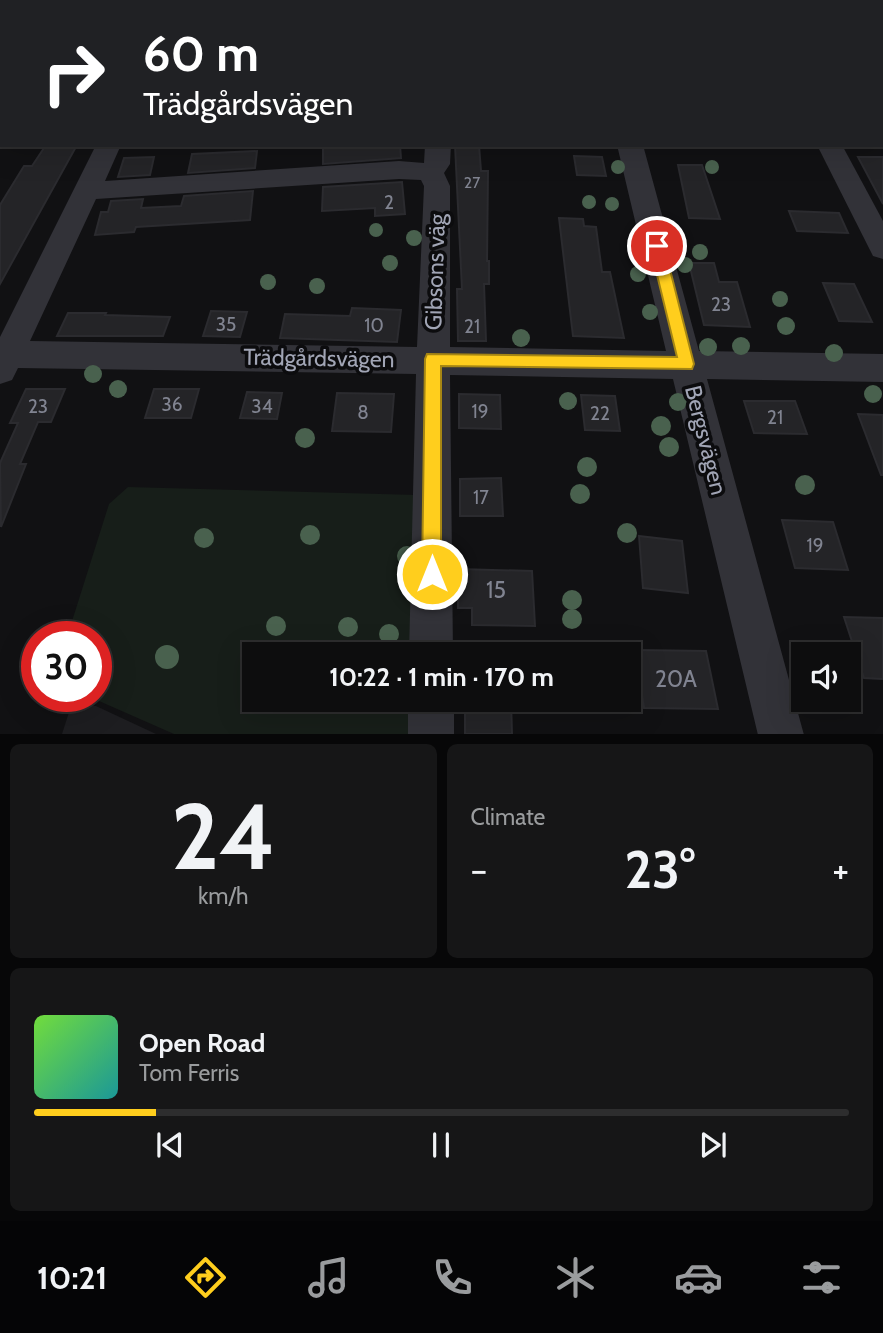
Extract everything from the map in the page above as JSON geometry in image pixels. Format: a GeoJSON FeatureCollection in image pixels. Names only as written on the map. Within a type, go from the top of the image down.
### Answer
{"type":"FeatureCollection","features":[{"type":"Feature","properties":{"kind":"street"},"geometry":{"type":"LineString","coordinates":[[4,362],[108,147]]}},
{"type":"Feature","properties":{"kind":"street","name":"Bergsvägen"},"geometry":{"type":"LineString","coordinates":[[631,147],[781,734]]}},
{"type":"Feature","properties":{"kind":"street"},"geometry":{"type":"LineString","coordinates":[[830,147],[872,204],[883,248]]}},
{"type":"Feature","properties":{"kind":"street"},"geometry":{"type":"LineString","coordinates":[[85,191],[399,170],[434,159]]}},
{"type":"Feature","properties":{"kind":"street","name":"Gibsons väg"},"geometry":{"type":"LineString","coordinates":[[431,642],[433,359],[438,186],[434,159]]}},
{"type":"Feature","properties":{"kind":"street","name":"Trädgårdsvägen"},"geometry":{"type":"LineString","coordinates":[[4,362],[433,359],[883,368]]}},
{"type":"Feature","properties":{"kind":"street"},"geometry":{"type":"LineString","coordinates":[[431,712],[431,734]]}},
{"type":"Feature","properties":{"kind":"shaded area"},"geometry":{"type":"Polygon","coordinates":[[[128,487],[417,495],[414,642],[242,642],[242,712],[413,712],[412,734],[174,734],[112,707],[112,621],[72,621],[109,504],[128,487]]]}},
{"type":"Feature","properties":{"kind":"shaded area"},"geometry":{"type":"Polygon","coordinates":[[[69,712],[109,712],[156,734],[62,734],[69,712]]]}},
{"type":"Feature","properties":{"kind":"building"},"geometry":{"type":"Polygon","coordinates":[[[45,147],[76,147],[0,284],[0,205],[24,166],[32,166],[45,147]]]}},
{"type":"Feature","properties":{"kind":"building"},"geometry":{"type":"Polygon","coordinates":[[[323,147],[400,147],[401,158],[323,164],[323,147]]]}},
{"type":"Feature","properties":{"kind":"building"},"geometry":{"type":"Polygon","coordinates":[[[455,147],[479,147],[481,171],[488,171],[489,284],[484,284],[486,341],[458,341],[457,289],[462,289],[455,147]]]}},
{"type":"Feature","properties":{"kind":"building"},"geometry":{"type":"Polygon","coordinates":[[[257,151],[255,168],[188,173],[192,154],[257,151]]]}},
{"type":"Feature","properties":{"kind":"building"},"geometry":{"type":"Polygon","coordinates":[[[574,156],[602,157],[606,176],[577,175],[574,156]]]}},
{"type":"Feature","properties":{"kind":"building"},"geometry":{"type":"Polygon","coordinates":[[[154,157],[150,175],[118,177],[124,158],[154,157]]]}},
{"type":"Feature","properties":{"kind":"building"},"geometry":{"type":"Polygon","coordinates":[[[858,157],[883,157],[883,204],[858,157]]]}},
{"type":"Feature","properties":{"kind":"building"},"geometry":{"type":"Polygon","coordinates":[[[678,165],[702,165],[720,219],[689,218],[678,165]]]}},
{"type":"Feature","properties":{"kind":"building"},"geometry":{"type":"Polygon","coordinates":[[[402,182],[405,214],[375,216],[375,208],[322,211],[323,187],[402,182]]]}},
{"type":"Feature","properties":{"kind":"building"},"geometry":{"type":"Polygon","coordinates":[[[253,191],[250,220],[136,227],[134,232],[95,235],[101,212],[108,212],[111,201],[143,199],[141,208],[181,206],[184,196],[253,191]]]}},
{"type":"Feature","properties":{"kind":"building"},"geometry":{"type":"Polygon","coordinates":[[[789,211],[839,213],[848,233],[797,231],[789,211]]]}},
{"type":"Feature","properties":{"kind":"building"},"geometry":{"type":"Polygon","coordinates":[[[559,218],[583,219],[584,226],[596,227],[602,272],[610,272],[624,338],[573,336],[559,218]]]}},
{"type":"Feature","properties":{"kind":"building"},"geometry":{"type":"Polygon","coordinates":[[[689,263],[714,263],[719,282],[737,282],[750,327],[704,325],[689,263]]]}},
{"type":"Feature","properties":{"kind":"building"},"geometry":{"type":"Polygon","coordinates":[[[823,283],[854,284],[872,322],[839,321],[823,283]]]}},
{"type":"Feature","properties":{"kind":"building"},"geometry":{"type":"Polygon","coordinates":[[[352,308],[401,310],[397,342],[280,338],[285,314],[350,316],[352,308]]]}},
{"type":"Feature","properties":{"kind":"building"},"geometry":{"type":"Polygon","coordinates":[[[211,311],[247,312],[240,337],[203,336],[211,311]]]}},
{"type":"Feature","properties":{"kind":"building"},"geometry":{"type":"Polygon","coordinates":[[[68,313],[170,317],[163,336],[57,336],[68,313]]]}},
{"type":"Feature","properties":{"kind":"building"},"geometry":{"type":"Polygon","coordinates":[[[26,389],[65,389],[51,422],[38,422],[20,464],[26,464],[1,527],[0,463],[18,423],[10,423],[26,389]]]}},
{"type":"Feature","properties":{"kind":"building"},"geometry":{"type":"Polygon","coordinates":[[[154,389],[199,389],[191,418],[145,418],[154,389]]]}},
{"type":"Feature","properties":{"kind":"building"},"geometry":{"type":"Polygon","coordinates":[[[247,392],[282,393],[277,419],[240,418],[247,392]]]}},
{"type":"Feature","properties":{"kind":"building"},"geometry":{"type":"Polygon","coordinates":[[[337,393],[394,394],[391,432],[332,431],[337,393]]]}},
{"type":"Feature","properties":{"kind":"building"},"geometry":{"type":"Polygon","coordinates":[[[459,394],[500,395],[501,429],[459,428],[459,394]]]}},
{"type":"Feature","properties":{"kind":"building"},"geometry":{"type":"Polygon","coordinates":[[[581,395],[615,396],[620,431],[585,430],[581,395]]]}},
{"type":"Feature","properties":{"kind":"building"},"geometry":{"type":"Polygon","coordinates":[[[744,401],[795,401],[807,434],[754,433],[744,401]]]}},
{"type":"Feature","properties":{"kind":"building"},"geometry":{"type":"Polygon","coordinates":[[[858,414],[883,415],[883,475],[881,475],[858,414]]]}},
{"type":"Feature","properties":{"kind":"building"},"geometry":{"type":"Polygon","coordinates":[[[501,478],[503,516],[460,516],[460,479],[501,478]]]}},
{"type":"Feature","properties":{"kind":"building"},"geometry":{"type":"Polygon","coordinates":[[[782,520],[833,522],[848,570],[795,568],[782,520]]]}},
{"type":"Feature","properties":{"kind":"building"},"geometry":{"type":"Polygon","coordinates":[[[639,536],[682,541],[688,593],[643,588],[639,536]]]}},
{"type":"Feature","properties":{"kind":"building"},"geometry":{"type":"Polygon","coordinates":[[[458,569],[532,571],[535,626],[472,625],[472,608],[458,608],[458,569]]]}},
{"type":"Feature","properties":{"kind":"building"},"geometry":{"type":"Polygon","coordinates":[[[844,617],[883,618],[883,679],[864,678],[861,669],[861,642],[852,642],[844,617]]]}},
{"type":"Feature","properties":{"kind":"building"},"geometry":{"type":"Polygon","coordinates":[[[641,650],[706,651],[718,709],[644,708],[641,650]]]}},
{"type":"Feature","properties":{"kind":"building"},"geometry":{"type":"Polygon","coordinates":[[[465,712],[511,712],[512,734],[465,734],[465,712]]]}},
{"type":"Feature","properties":{"kind":"route"},"geometry":{"type":"LineString","coordinates":[[432,574],[433,359],[687,364],[657,246]]}}]}
